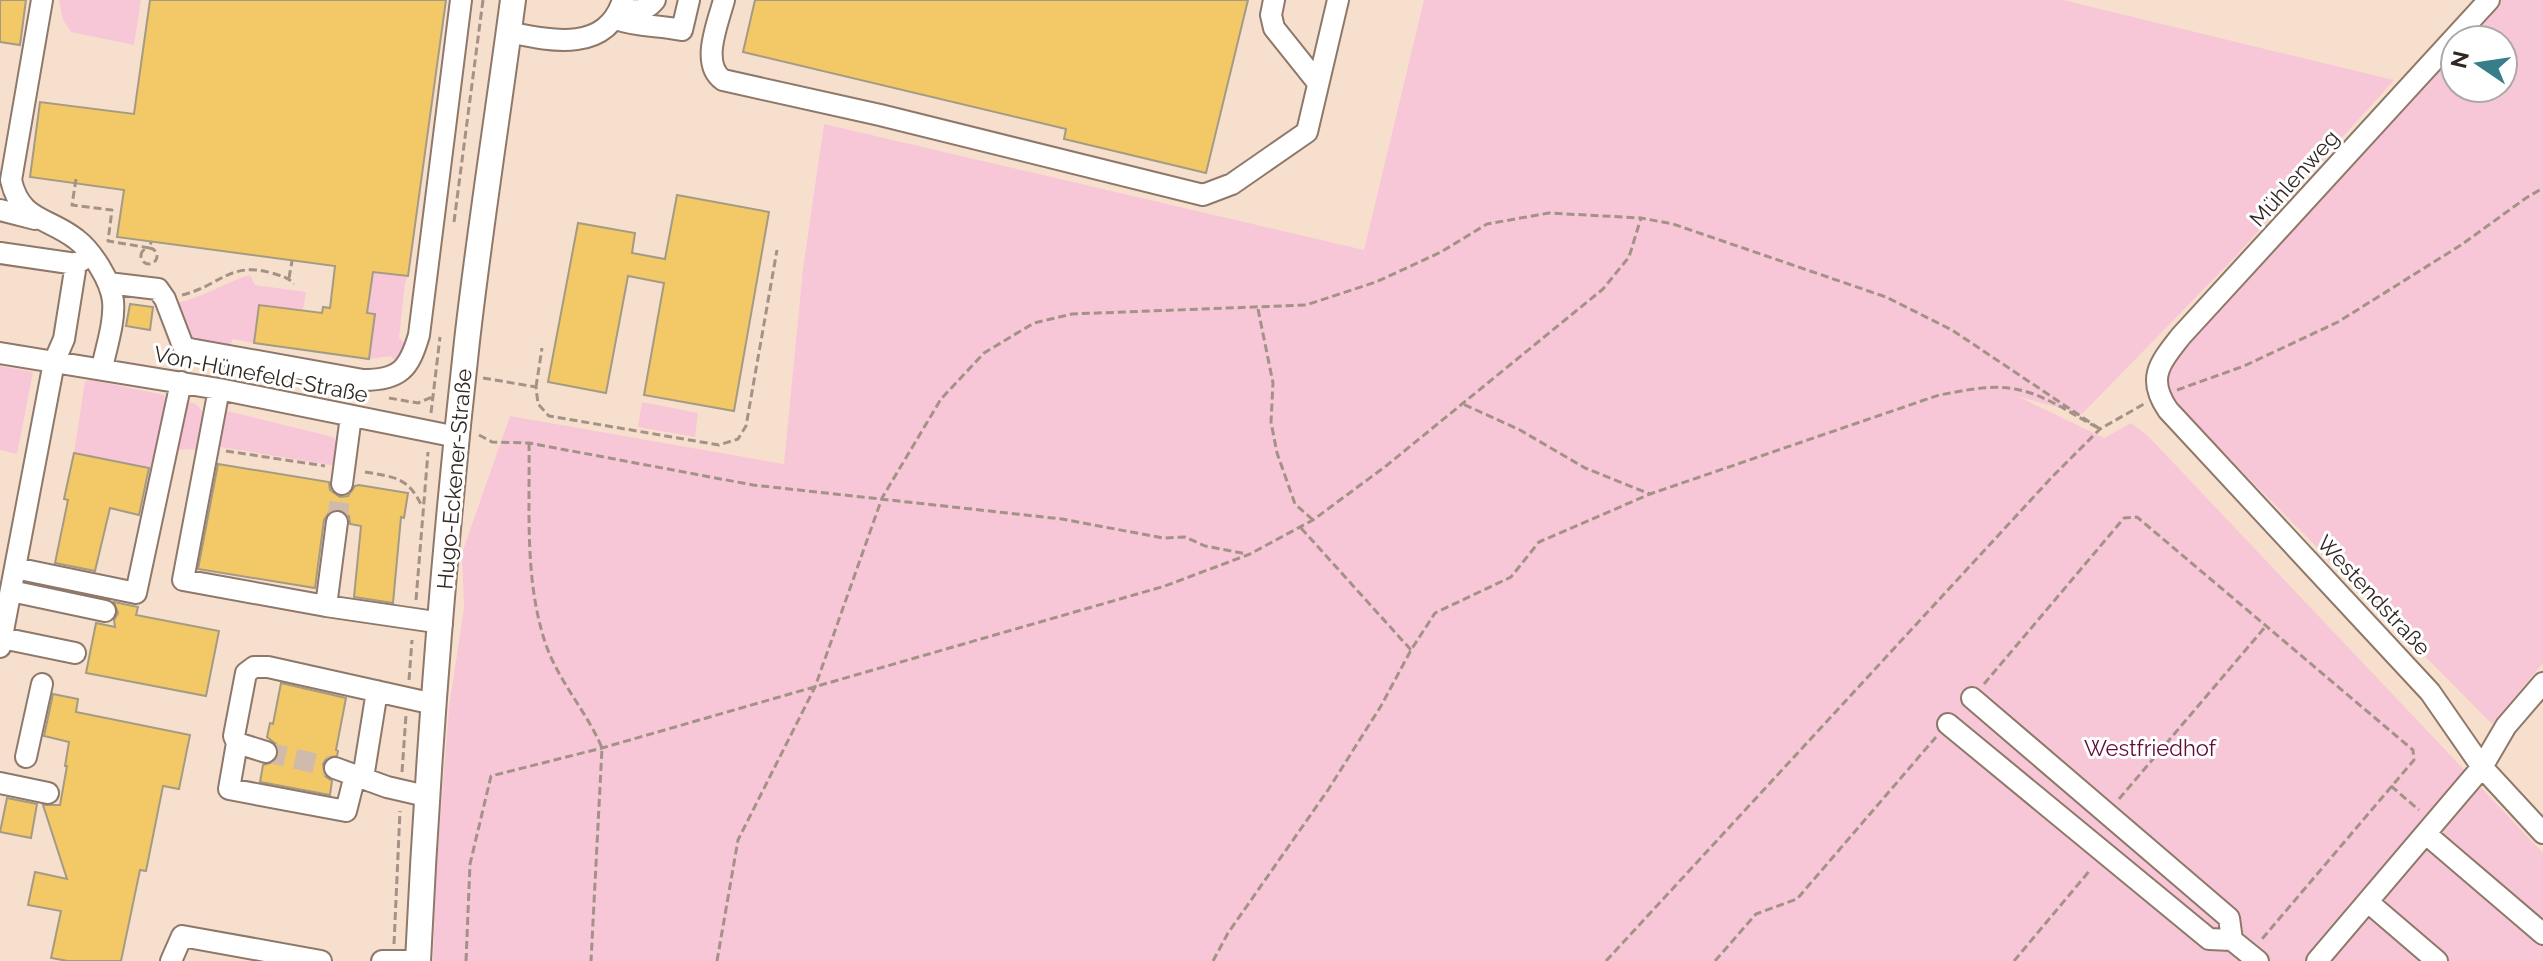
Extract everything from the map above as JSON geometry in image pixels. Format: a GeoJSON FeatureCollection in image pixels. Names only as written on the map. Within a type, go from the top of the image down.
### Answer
{"type":"FeatureCollection","features":[{"type":"Feature","properties":{"kind":"main road","name":"Hugo-Eckener-Straße"},"geometry":{"type":"LineString","coordinates":[[418,961],[426,796],[442,623],[467,435],[477,262],[513,0]]}},
{"type":"Feature","properties":{"kind":"street"},"geometry":{"type":"LineString","coordinates":[[42,0],[11,180],[20,204],[43,221],[75,237],[83,260],[108,283],[113,301],[102,368]]}},
{"type":"Feature","properties":{"kind":"street"},"geometry":{"type":"LineString","coordinates":[[108,283],[158,289],[183,346],[190,349],[363,380],[381,380],[398,374],[412,359],[419,335],[461,0]]}},
{"type":"Feature","properties":{"kind":"street"},"geometry":{"type":"LineString","coordinates":[[620,9],[635,12],[647,9],[655,0]]}},
{"type":"Feature","properties":{"kind":"street"},"geometry":{"type":"LineString","coordinates":[[620,9],[630,24],[646,27],[660,25],[682,30],[689,0]]}},
{"type":"Feature","properties":{"kind":"street"},"geometry":{"type":"LineString","coordinates":[[724,0],[711,62],[714,74],[723,80],[880,115],[1203,195],[1232,184],[1307,132],[1338,0]]}},
{"type":"Feature","properties":{"kind":"street"},"geometry":{"type":"LineString","coordinates":[[1274,0],[1271,15],[1274,28],[1318,83]]}},
{"type":"Feature","properties":{"kind":"street","name":"Mühlenweg"},"geometry":{"type":"LineString","coordinates":[[2159,397],[2156,380],[2161,361],[2181,336],[2489,0]]}},
{"type":"Feature","properties":{"kind":"street"},"geometry":{"type":"LineString","coordinates":[[508,32],[575,39],[601,33],[620,9]]}},
{"type":"Feature","properties":{"kind":"street"},"geometry":{"type":"LineString","coordinates":[[0,210],[43,221]]}},
{"type":"Feature","properties":{"kind":"street"},"geometry":{"type":"LineString","coordinates":[[0,253],[83,260]]}},
{"type":"Feature","properties":{"kind":"street"},"geometry":{"type":"LineString","coordinates":[[75,653],[1,642],[54,362],[64,339],[83,260]]}},
{"type":"Feature","properties":{"kind":"street","name":"Von-Hünefeld-Straße"},"geometry":{"type":"LineString","coordinates":[[0,353],[102,368],[467,435]]}},
{"type":"Feature","properties":{"kind":"street"},"geometry":{"type":"LineString","coordinates":[[15,568],[136,593],[181,382]]}},
{"type":"Feature","properties":{"kind":"street"},"geometry":{"type":"LineString","coordinates":[[219,389],[183,580],[442,623]]}},
{"type":"Feature","properties":{"kind":"street","name":"Westendstraße"},"geometry":{"type":"LineString","coordinates":[[2159,397],[2430,692],[2482,767],[2543,833]]}},
{"type":"Feature","properties":{"kind":"street"},"geometry":{"type":"LineString","coordinates":[[343,476],[351,416]]}},
{"type":"Feature","properties":{"kind":"street"},"geometry":{"type":"LineString","coordinates":[[326,606],[337,522]]}},
{"type":"Feature","properties":{"kind":"street"},"geometry":{"type":"LineString","coordinates":[[11,591],[105,611]]}},
{"type":"Feature","properties":{"kind":"street"},"geometry":{"type":"LineString","coordinates":[[377,691],[359,776],[346,811],[229,789],[237,743],[234,736],[246,673],[254,667],[268,667],[377,691],[434,704]]}},
{"type":"Feature","properties":{"kind":"street"},"geometry":{"type":"LineString","coordinates":[[2317,961],[2482,767],[2506,726],[2543,683]]}},
{"type":"Feature","properties":{"kind":"street"},"geometry":{"type":"LineString","coordinates":[[26,757],[42,684]]}},
{"type":"Feature","properties":{"kind":"street"},"geometry":{"type":"LineString","coordinates":[[1972,698],[2229,918],[2232,940]]}},
{"type":"Feature","properties":{"kind":"street"},"geometry":{"type":"LineString","coordinates":[[1948,724],[2209,939],[2232,940],[2254,958]]}},
{"type":"Feature","properties":{"kind":"street"},"geometry":{"type":"LineString","coordinates":[[237,743],[266,752]]}},
{"type":"Feature","properties":{"kind":"street"},"geometry":{"type":"LineString","coordinates":[[335,768],[401,791],[426,796]]}},
{"type":"Feature","properties":{"kind":"street"},"geometry":{"type":"LineString","coordinates":[[0,783],[48,793]]}},
{"type":"Feature","properties":{"kind":"street"},"geometry":{"type":"LineString","coordinates":[[2430,828],[2543,934]]}},
{"type":"Feature","properties":{"kind":"street"},"geometry":{"type":"LineString","coordinates":[[2368,902],[2437,961]]}},
{"type":"Feature","properties":{"kind":"street"},"geometry":{"type":"LineString","coordinates":[[171,961],[182,936],[321,961]]}},
{"type":"Feature","properties":{"kind":"street"},"geometry":{"type":"LineString","coordinates":[[382,961],[418,961]]}},
{"type":"Feature","properties":{"kind":"path"},"geometry":{"type":"LineString","coordinates":[[453,232],[483,0]]}},
{"type":"Feature","properties":{"kind":"path"},"geometry":{"type":"LineString","coordinates":[[76,179],[72,205],[112,210],[108,241],[150,248],[157,257],[147,265],[141,259],[141,253],[150,248]]}},
{"type":"Feature","properties":{"kind":"path"},"geometry":{"type":"LineString","coordinates":[[1606,961],[2052,477],[2100,429],[2159,397],[2244,366],[2338,322],[2450,253],[2543,188]]}},
{"type":"Feature","properties":{"kind":"path"},"geometry":{"type":"LineString","coordinates":[[717,961],[738,840],[815,687],[882,498],[941,399],[984,353],[1024,328],[1072,314],[1306,305],[1376,282],[1441,252],[1487,224],[1549,213],[1598,213],[1673,224],[1886,297],[1952,330],[2100,429]]}},
{"type":"Feature","properties":{"kind":"path"},"geometry":{"type":"LineString","coordinates":[[466,961],[470,864],[491,776],[602,748],[1165,586],[1250,554],[1301,528],[1386,466],[1603,289],[1629,257],[1641,218]]}},
{"type":"Feature","properties":{"kind":"path"},"geometry":{"type":"LineString","coordinates":[[150,248],[151,242]]}},
{"type":"Feature","properties":{"kind":"path"},"geometry":{"type":"LineString","coordinates":[[542,348],[536,387],[538,404],[549,416],[719,445],[738,439],[746,426],[777,250]]}},
{"type":"Feature","properties":{"kind":"path"},"geometry":{"type":"LineString","coordinates":[[289,278],[292,261]]}},
{"type":"Feature","properties":{"kind":"path"},"geometry":{"type":"LineString","coordinates":[[165,299],[201,290],[238,270],[254,268],[289,278],[294,284]]}},
{"type":"Feature","properties":{"kind":"path"},"geometry":{"type":"LineString","coordinates":[[1258,309],[1273,383],[1271,422],[1277,453],[1295,504],[1313,520]]}},
{"type":"Feature","properties":{"kind":"path"},"geometry":{"type":"LineString","coordinates":[[432,397],[441,325]]}},
{"type":"Feature","properties":{"kind":"path"},"geometry":{"type":"LineString","coordinates":[[480,378],[536,387]]}},
{"type":"Feature","properties":{"kind":"path"},"geometry":{"type":"LineString","coordinates":[[1213,961],[1228,933],[1328,790],[1435,613],[1511,577],[1539,542],[1650,494],[1939,395],[1985,388],[2012,388],[2034,394],[2100,429]]}},
{"type":"Feature","properties":{"kind":"path"},"geometry":{"type":"LineString","coordinates":[[1463,404],[1520,430],[1585,468],[1650,494]]}},
{"type":"Feature","properties":{"kind":"path"},"geometry":{"type":"LineString","coordinates":[[467,435],[492,442],[529,443],[753,485],[1062,519],[1163,538],[1185,537],[1205,546],[1250,554]]}},
{"type":"Feature","properties":{"kind":"path"},"geometry":{"type":"LineString","coordinates":[[529,443],[529,564],[533,600],[547,648],[593,726],[602,748],[591,961]]}},
{"type":"Feature","properties":{"kind":"path"},"geometry":{"type":"LineString","coordinates":[[208,448],[343,476],[398,478],[407,484],[423,510]]}},
{"type":"Feature","properties":{"kind":"path"},"geometry":{"type":"LineString","coordinates":[[1972,698],[2124,518],[2137,517],[2413,750],[2414,760],[2254,958]]}},
{"type":"Feature","properties":{"kind":"path"},"geometry":{"type":"LineString","coordinates":[[1301,528],[1411,650]]}},
{"type":"Feature","properties":{"kind":"path"},"geometry":{"type":"LineString","coordinates":[[2106,814],[2266,626]]}},
{"type":"Feature","properties":{"kind":"path"},"geometry":{"type":"LineString","coordinates":[[1715,961],[1756,914],[1797,899],[1948,724]]}},
{"type":"Feature","properties":{"kind":"path"},"geometry":{"type":"LineString","coordinates":[[2391,786],[2430,828]]}},
{"type":"Feature","properties":{"kind":"path"},"geometry":{"type":"LineString","coordinates":[[2014,961],[2105,853]]}},
{"type":"Feature","properties":{"kind":"green space"},"geometry":{"type":"Polygon","coordinates":[[[59,0],[141,0],[134,45],[71,32],[63,20],[59,0]]]}},
{"type":"Feature","properties":{"kind":"green space","name":"Westfriedhof"},"geometry":{"type":"Polygon","coordinates":[[[1424,0],[2063,0],[2394,80],[2235,257],[2082,414],[2017,396],[2104,438],[2131,423],[2148,436],[2543,853],[2543,961],[433,961],[436,872],[449,707],[464,608],[462,553],[510,416],[784,464],[803,269],[824,124],[1364,250],[1424,0]]]}},
{"type":"Feature","properties":{"kind":"green space"},"geometry":{"type":"Polygon","coordinates":[[[2501,0],[2543,0],[2543,663],[2492,724],[2177,406],[2166,382],[2172,360],[2439,67],[2439,104],[2519,104],[2519,24],[2478,24],[2501,0]]]}},
{"type":"Feature","properties":{"kind":"green space"},"geometry":{"type":"Polygon","coordinates":[[[373,272],[408,276],[399,338],[410,347],[398,364],[391,356],[369,359],[367,313],[373,272]]]}},
{"type":"Feature","properties":{"kind":"green space"},"geometry":{"type":"Polygon","coordinates":[[[250,275],[255,285],[306,292],[303,310],[259,305],[254,343],[233,339],[228,350],[191,341],[174,303],[250,275]]]}},
{"type":"Feature","properties":{"kind":"green space"},"geometry":{"type":"Polygon","coordinates":[[[0,366],[33,372],[17,454],[0,450],[0,366]]]}},
{"type":"Feature","properties":{"kind":"green space"},"geometry":{"type":"Polygon","coordinates":[[[85,381],[164,395],[167,414],[154,469],[74,453],[85,381]]]}},
{"type":"Feature","properties":{"kind":"green space"},"geometry":{"type":"Polygon","coordinates":[[[189,402],[196,404],[203,414],[200,449],[172,450],[185,405],[189,402]]]}},
{"type":"Feature","properties":{"kind":"green space"},"geometry":{"type":"Polygon","coordinates":[[[642,402],[698,413],[695,437],[638,427],[642,402]]]}},
{"type":"Feature","properties":{"kind":"green space"},"geometry":{"type":"Polygon","coordinates":[[[224,412],[333,437],[338,445],[336,466],[215,446],[224,412]]]}},
{"type":"Feature","properties":{"kind":"building"},"geometry":{"type":"Polygon","coordinates":[[[0,0],[26,0],[20,45],[0,42],[0,0]]]}},
{"type":"Feature","properties":{"kind":"building"},"geometry":{"type":"Polygon","coordinates":[[[150,0],[446,0],[408,276],[373,272],[367,313],[375,314],[369,359],[254,343],[259,305],[322,313],[323,307],[330,308],[335,266],[117,237],[124,190],[30,177],[40,102],[134,114],[150,0]]]}},
{"type":"Feature","properties":{"kind":"building"},"geometry":{"type":"Polygon","coordinates":[[[755,0],[1248,0],[1206,173],[1064,139],[1066,129],[743,52],[755,0]]]}},
{"type":"Feature","properties":{"kind":"building"},"geometry":{"type":"Polygon","coordinates":[[[677,195],[769,212],[734,411],[644,395],[664,283],[628,276],[606,393],[548,382],[578,223],[635,233],[632,253],[665,259],[677,195]]]}},
{"type":"Feature","properties":{"kind":"building"},"geometry":{"type":"Polygon","coordinates":[[[130,304],[153,307],[150,330],[126,326],[130,304]]]}},
{"type":"Feature","properties":{"kind":"building"},"geometry":{"type":"Polygon","coordinates":[[[74,453],[149,468],[139,515],[110,508],[95,571],[55,563],[74,453]]]}},
{"type":"Feature","properties":{"kind":"building"},"geometry":{"type":"Polygon","coordinates":[[[218,464],[329,482],[330,490],[340,497],[348,496],[359,485],[408,493],[404,518],[401,517],[393,603],[354,597],[361,526],[350,524],[349,516],[339,509],[331,510],[324,520],[315,588],[198,569],[218,464]]]}},
{"type":"Feature","properties":{"kind":"building"},"geometry":{"type":"Polygon","coordinates":[[[114,602],[138,607],[136,615],[219,631],[206,696],[86,673],[96,623],[115,627],[114,620],[118,613],[114,602]]]}},
{"type":"Feature","properties":{"kind":"building"},"geometry":{"type":"Polygon","coordinates":[[[281,683],[346,698],[337,756],[327,758],[323,764],[325,776],[332,781],[330,795],[260,782],[263,765],[274,762],[279,755],[276,744],[267,737],[270,723],[273,724],[281,683]]]}},
{"type":"Feature","properties":{"kind":"building"},"geometry":{"type":"Polygon","coordinates":[[[53,694],[78,699],[76,712],[190,735],[179,789],[163,786],[146,871],[140,870],[121,961],[51,958],[61,911],[28,905],[35,872],[67,879],[43,805],[60,805],[67,766],[69,742],[44,736],[53,694]]]}},
{"type":"Feature","properties":{"kind":"building"},"geometry":{"type":"Polygon","coordinates":[[[7,798],[37,804],[31,838],[0,832],[7,798]]]}},
{"type":"Feature","properties":{"kind":"tunnel"},"geometry":{"type":"LineString","coordinates":[[337,522],[342,484]]}},
{"type":"Feature","properties":{"kind":"tunnel"},"geometry":{"type":"LineString","coordinates":[[266,752],[335,768]]}}]}
